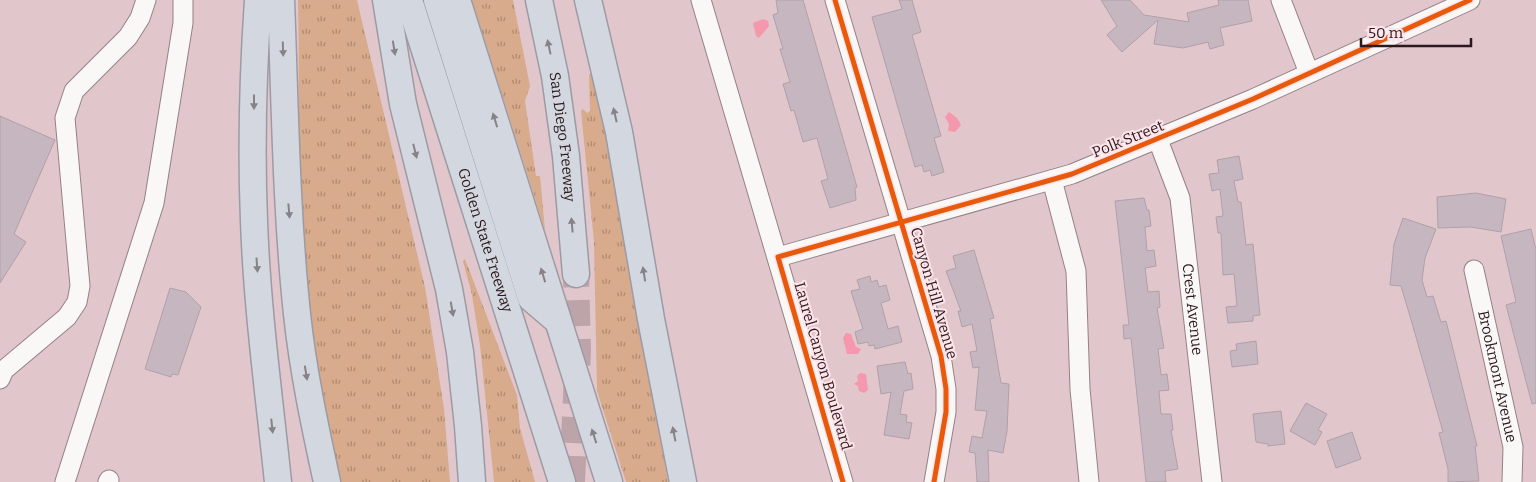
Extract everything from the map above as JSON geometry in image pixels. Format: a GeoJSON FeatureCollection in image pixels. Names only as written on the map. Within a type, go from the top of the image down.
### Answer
{"type":"FeatureCollection","features":[{"type":"Feature","properties":{"kind":"highway"},"geometry":{"type":"LineString","coordinates":[[258,0],[254,53],[254,219],[261,328],[278,482]]}},
{"type":"Feature","properties":{"kind":"highway"},"geometry":{"type":"LineString","coordinates":[[282,0],[286,178],[297,315],[312,414],[327,482]]}},
{"type":"Feature","properties":{"kind":"highway"},"geometry":{"type":"LineString","coordinates":[[386,0],[403,104],[450,298],[468,426],[472,482]]}},
{"type":"Feature","properties":{"kind":"highway","name":"Golden State Freeway"},"geometry":{"type":"LineString","coordinates":[[408,0],[562,482]]}},
{"type":"Feature","properties":{"kind":"highway"},"geometry":{"type":"LineString","coordinates":[[426,0],[578,482]]}},
{"type":"Feature","properties":{"kind":"highway"},"geometry":{"type":"LineString","coordinates":[[437,0],[531,298],[558,321]]}},
{"type":"Feature","properties":{"kind":"highway"},"geometry":{"type":"LineString","coordinates":[[457,0],[609,482]]}},
{"type":"Feature","properties":{"kind":"highway","name":"San Diego Freeway"},"geometry":{"type":"LineString","coordinates":[[539,0],[554,76],[564,147],[576,274]]}},
{"type":"Feature","properties":{"kind":"highway"},"geometry":{"type":"LineString","coordinates":[[588,0],[619,132],[651,319],[683,482]]}},
{"type":"Feature","properties":{"kind":"street"},"geometry":{"type":"LineString","coordinates":[[0,379],[4,370],[67,317],[77,302],[80,286],[65,118],[74,91],[128,37],[140,18],[146,0]]}},
{"type":"Feature","properties":{"kind":"street"},"geometry":{"type":"LineString","coordinates":[[65,482],[154,203],[183,23],[183,0]]}},
{"type":"Feature","properties":{"kind":"street","name":"Laurel Canyon Boulevard"},"geometry":{"type":"LineString","coordinates":[[701,0],[843,482]]}},
{"type":"Feature","properties":{"kind":"street","name":"Canyon Hill Avenue"},"geometry":{"type":"LineString","coordinates":[[835,0],[900,224],[941,356],[946,389],[946,412],[934,482]]}},
{"type":"Feature","properties":{"kind":"street"},"geometry":{"type":"LineString","coordinates":[[1281,0],[1309,73]]}},
{"type":"Feature","properties":{"kind":"street","name":"Polk Street"},"geometry":{"type":"LineString","coordinates":[[778,257],[1052,180],[1158,140],[1470,0]]}},
{"type":"Feature","properties":{"kind":"street","name":"Crest Avenue"},"geometry":{"type":"LineString","coordinates":[[1158,140],[1180,198],[1212,482]]}},
{"type":"Feature","properties":{"kind":"street"},"geometry":{"type":"LineString","coordinates":[[1052,180],[1076,271],[1080,389],[1089,482]]}},
{"type":"Feature","properties":{"kind":"street","name":"Brookmont Avenue"},"geometry":{"type":"LineString","coordinates":[[1474,270],[1513,447],[1512,482]]}},
{"type":"Feature","properties":{"kind":"green space"},"geometry":{"type":"Polygon","coordinates":[[[298,0],[357,0],[425,287],[444,409],[450,482],[340,482],[318,376],[304,269],[299,169],[298,0]]]}},
{"type":"Feature","properties":{"kind":"green space"},"geometry":{"type":"Polygon","coordinates":[[[472,0],[513,0],[530,86],[525,101],[536,176],[540,176],[545,230],[472,0]]]}},
{"type":"Feature","properties":{"kind":"green space"},"geometry":{"type":"Polygon","coordinates":[[[589,74],[594,75],[631,265],[668,482],[626,482],[597,391],[594,242],[581,111],[583,109],[587,113],[590,111],[589,74]]]}},
{"type":"Feature","properties":{"kind":"green space"},"geometry":{"type":"Polygon","coordinates":[[[465,259],[517,395],[520,428],[535,482],[494,482],[480,345],[472,295],[463,261],[465,259]]]}},
{"type":"Feature","properties":{"kind":"shaded area"},"geometry":{"type":"Polygon","coordinates":[[[763,19],[768,21],[769,26],[759,38],[756,36],[753,23],[763,19]]]}},
{"type":"Feature","properties":{"kind":"shaded area"},"geometry":{"type":"Polygon","coordinates":[[[949,112],[957,118],[961,125],[955,132],[948,131],[949,124],[945,117],[949,112]]]}},
{"type":"Feature","properties":{"kind":"shaded area"},"geometry":{"type":"Polygon","coordinates":[[[846,333],[851,334],[856,347],[861,349],[858,354],[847,354],[843,338],[846,333]]]}},
{"type":"Feature","properties":{"kind":"shaded area"},"geometry":{"type":"Polygon","coordinates":[[[860,373],[866,374],[868,390],[864,393],[859,391],[858,386],[854,384],[858,381],[857,376],[860,373]]]}},
{"type":"Feature","properties":{"kind":"building"},"geometry":{"type":"Polygon","coordinates":[[[776,0],[803,0],[857,187],[855,188],[856,200],[830,208],[821,181],[828,179],[817,138],[803,142],[794,110],[791,111],[783,84],[790,82],[780,49],[783,49],[773,15],[778,13],[776,0]]]}},
{"type":"Feature","properties":{"kind":"building"},"geometry":{"type":"Polygon","coordinates":[[[899,0],[912,0],[921,32],[912,35],[941,136],[934,138],[944,172],[932,176],[930,170],[924,172],[922,165],[915,167],[872,17],[902,9],[899,0]]]}},
{"type":"Feature","properties":{"kind":"building"},"geometry":{"type":"Polygon","coordinates":[[[1101,0],[1130,0],[1144,15],[1189,22],[1187,13],[1219,5],[1218,0],[1248,0],[1252,21],[1220,28],[1224,45],[1210,49],[1208,42],[1183,48],[1154,44],[1158,20],[1122,52],[1107,35],[1117,26],[1101,0]]]}},
{"type":"Feature","properties":{"kind":"building"},"geometry":{"type":"Polygon","coordinates":[[[0,116],[55,140],[14,234],[26,242],[0,283],[0,116]]]}},
{"type":"Feature","properties":{"kind":"building"},"geometry":{"type":"Polygon","coordinates":[[[1239,156],[1243,179],[1234,181],[1238,202],[1241,202],[1246,245],[1253,244],[1260,315],[1253,316],[1253,321],[1228,323],[1226,307],[1237,306],[1234,274],[1223,275],[1221,233],[1218,233],[1216,217],[1223,216],[1220,189],[1212,191],[1209,174],[1219,173],[1217,160],[1239,156]]]}},
{"type":"Feature","properties":{"kind":"building"},"geometry":{"type":"Polygon","coordinates":[[[1476,193],[1506,199],[1501,232],[1471,227],[1438,228],[1437,197],[1476,193]]]}},
{"type":"Feature","properties":{"kind":"building"},"geometry":{"type":"Polygon","coordinates":[[[1144,198],[1147,210],[1149,210],[1151,226],[1145,227],[1147,251],[1154,250],[1156,266],[1145,268],[1148,292],[1159,291],[1160,307],[1157,308],[1164,348],[1158,349],[1161,375],[1167,374],[1169,390],[1159,391],[1161,414],[1171,414],[1173,430],[1171,430],[1178,469],[1165,471],[1166,482],[1146,482],[1131,338],[1124,339],[1123,325],[1129,325],[1115,201],[1144,198]]]}},
{"type":"Feature","properties":{"kind":"building"},"geometry":{"type":"Polygon","coordinates":[[[1403,218],[1436,229],[1425,258],[1422,280],[1427,297],[1433,296],[1441,322],[1446,321],[1477,446],[1475,446],[1479,481],[1448,482],[1448,469],[1439,433],[1443,432],[1412,323],[1401,286],[1390,285],[1394,244],[1403,218]]]}},
{"type":"Feature","properties":{"kind":"building"},"geometry":{"type":"Polygon","coordinates":[[[1531,229],[1536,250],[1536,403],[1532,404],[1506,305],[1516,302],[1501,236],[1531,229]]]}},
{"type":"Feature","properties":{"kind":"building"},"geometry":{"type":"Polygon","coordinates":[[[974,250],[994,318],[990,319],[1001,383],[1009,384],[1007,431],[1003,453],[988,450],[989,482],[977,482],[975,453],[969,452],[972,436],[982,438],[987,411],[975,410],[979,367],[973,368],[970,352],[977,351],[972,324],[962,327],[958,311],[961,311],[946,271],[956,268],[953,256],[974,250]]]}},
{"type":"Feature","properties":{"kind":"building"},"geometry":{"type":"Polygon","coordinates":[[[870,276],[871,282],[877,280],[879,287],[886,285],[890,300],[881,303],[888,329],[898,326],[902,342],[875,349],[874,345],[869,346],[868,342],[858,344],[855,332],[863,329],[851,291],[860,289],[857,280],[870,276]]]}},
{"type":"Feature","properties":{"kind":"building"},"geometry":{"type":"Polygon","coordinates":[[[170,288],[186,292],[201,307],[178,375],[172,374],[171,377],[145,369],[170,288]]]}},
{"type":"Feature","properties":{"kind":"building"},"geometry":{"type":"Polygon","coordinates":[[[1256,341],[1258,364],[1232,367],[1230,351],[1237,350],[1236,344],[1256,341]]]}},
{"type":"Feature","properties":{"kind":"building"},"geometry":{"type":"Polygon","coordinates":[[[905,362],[908,374],[911,373],[913,389],[904,391],[900,414],[907,415],[906,422],[912,423],[909,439],[884,435],[891,392],[881,394],[877,366],[905,362]]]}},
{"type":"Feature","properties":{"kind":"building"},"geometry":{"type":"Polygon","coordinates":[[[1306,403],[1327,414],[1318,430],[1322,432],[1315,445],[1290,431],[1306,403]]]}},
{"type":"Feature","properties":{"kind":"building"},"geometry":{"type":"Polygon","coordinates":[[[1281,411],[1285,444],[1268,446],[1268,444],[1256,442],[1253,414],[1281,411]]]}},
{"type":"Feature","properties":{"kind":"building"},"geometry":{"type":"Polygon","coordinates":[[[1352,432],[1361,459],[1336,468],[1327,441],[1352,432]]]}},
{"type":"Feature","properties":{"kind":"tunnel"},"geometry":{"type":"LineString","coordinates":[[572,482],[578,351],[576,274]]}},
{"type":"Feature","properties":{"kind":"cycle path"},"geometry":{"type":"LineString","coordinates":[[835,0],[941,356],[946,389],[946,412],[934,482]]}},
{"type":"Feature","properties":{"kind":"cycle path"},"geometry":{"type":"LineString","coordinates":[[843,482],[778,257],[1072,174],[1253,99],[1470,0]]}}]}
